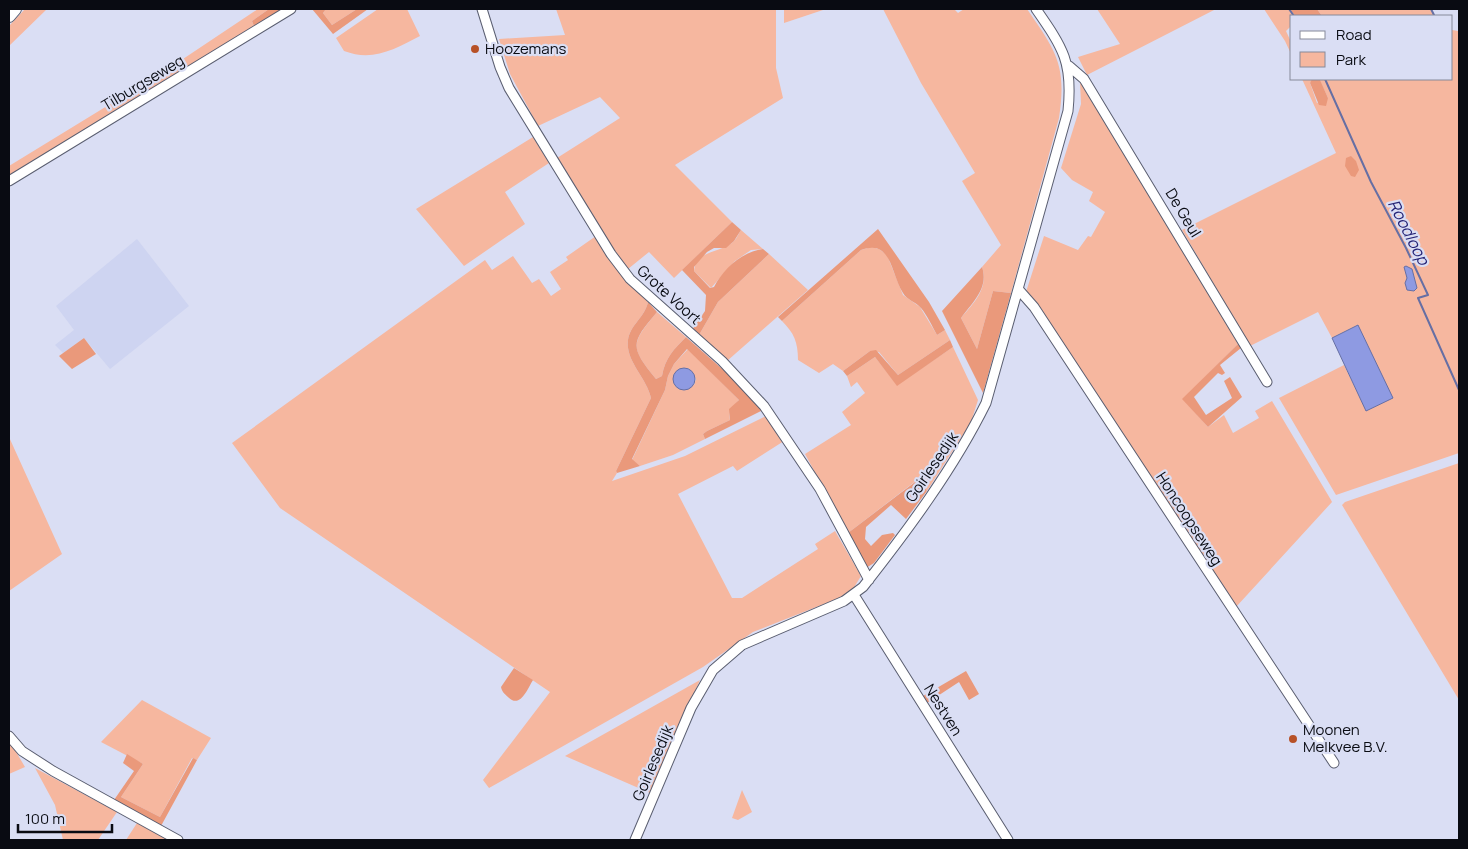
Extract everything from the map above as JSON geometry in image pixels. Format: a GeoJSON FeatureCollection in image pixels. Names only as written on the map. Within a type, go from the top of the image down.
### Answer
{"type":"FeatureCollection","features":[{"type":"Feature","properties":{"kind":"highway"},"geometry":{"type":"LineString","coordinates":[[9,16],[15,9]]}},
{"type":"Feature","properties":{"kind":"street","name":"Tilburgseweg"},"geometry":{"type":"LineString","coordinates":[[9,181],[291,9]]}},
{"type":"Feature","properties":{"kind":"street","name":"Grote Voort"},"geometry":{"type":"LineString","coordinates":[[482,9],[500,67],[509,88],[611,254],[630,279],[722,361],[764,406],[820,489],[869,580]]}},
{"type":"Feature","properties":{"kind":"street","name":"Goirlesedijk"},"geometry":{"type":"LineString","coordinates":[[635,840],[691,708],[713,670],[742,645],[830,608],[854,595],[869,580],[972,433],[986,403],[1068,111],[1070,90],[1068,65],[1059,42],[1036,9]]}},
{"type":"Feature","properties":{"kind":"street","name":"De Geul"},"geometry":{"type":"LineString","coordinates":[[1068,65],[1084,79],[1267,382]]}},
{"type":"Feature","properties":{"kind":"street","name":"Honcoopseweg"},"geometry":{"type":"LineString","coordinates":[[1019,290],[1034,307],[1334,763]]}},
{"type":"Feature","properties":{"kind":"street","name":"Nestven"},"geometry":{"type":"LineString","coordinates":[[854,595],[1008,840]]}},
{"type":"Feature","properties":{"kind":"street"},"geometry":{"type":"LineString","coordinates":[[9,736],[22,751],[53,771],[178,840]]}},
{"type":"Feature","properties":{"kind":"shaded area"},"geometry":{"type":"Polygon","coordinates":[[[269,9],[282,9],[254,26],[252,21],[269,9]]]}},
{"type":"Feature","properties":{"kind":"shaded area"},"geometry":{"type":"Polygon","coordinates":[[[312,9],[326,9],[323,13],[332,25],[357,9],[368,9],[333,34],[312,9]]]}},
{"type":"Feature","properties":{"kind":"shaded area"},"geometry":{"type":"Polygon","coordinates":[[[1290,9],[1317,9],[1321,15],[1294,15],[1290,9]]]}},
{"type":"Feature","properties":{"kind":"shaded area"},"geometry":{"type":"Polygon","coordinates":[[[1312,80],[1320,80],[1328,98],[1326,106],[1319,105],[1310,83],[1312,80]]]}},
{"type":"Feature","properties":{"kind":"shaded area"},"geometry":{"type":"Polygon","coordinates":[[[1351,156],[1356,161],[1359,170],[1355,177],[1351,176],[1345,166],[1346,158],[1351,156]]]}},
{"type":"Feature","properties":{"kind":"shaded area"},"geometry":{"type":"Polygon","coordinates":[[[732,222],[741,230],[734,241],[726,248],[714,248],[707,252],[694,267],[694,271],[710,288],[714,287],[728,267],[741,257],[763,249],[769,254],[718,302],[699,335],[692,330],[705,311],[706,295],[682,270],[732,222]]]}},
{"type":"Feature","properties":{"kind":"shaded area"},"geometry":{"type":"Polygon","coordinates":[[[878,229],[929,302],[945,330],[937,335],[921,308],[903,293],[885,254],[879,249],[871,248],[861,250],[782,321],[778,317],[878,229]]]}},
{"type":"Feature","properties":{"kind":"shaded area"},"geometry":{"type":"Polygon","coordinates":[[[137,239],[189,306],[110,369],[84,338],[63,353],[55,345],[74,330],[56,306],[137,239]]]}},
{"type":"Feature","properties":{"kind":"shaded area"},"geometry":{"type":"Polygon","coordinates":[[[982,267],[984,275],[982,288],[961,318],[977,349],[993,291],[1011,293],[983,393],[942,311],[982,267]]]}},
{"type":"Feature","properties":{"kind":"shaded area"},"geometry":{"type":"Polygon","coordinates":[[[648,302],[657,312],[642,331],[637,345],[641,359],[656,379],[662,376],[668,359],[686,337],[737,382],[763,410],[705,439],[703,434],[730,420],[729,409],[739,400],[687,349],[674,364],[668,376],[665,390],[632,459],[640,466],[617,473],[616,471],[651,398],[628,348],[629,335],[644,312],[648,302]]]}},
{"type":"Feature","properties":{"kind":"shaded area"},"geometry":{"type":"Polygon","coordinates":[[[84,338],[96,354],[72,369],[59,356],[84,338]]]}},
{"type":"Feature","properties":{"kind":"shaded area"},"geometry":{"type":"Polygon","coordinates":[[[950,340],[953,347],[897,386],[875,357],[847,376],[843,371],[870,351],[876,350],[898,375],[950,340]]]}},
{"type":"Feature","properties":{"kind":"shaded area"},"geometry":{"type":"Polygon","coordinates":[[[1238,344],[1241,348],[1220,365],[1225,373],[1222,375],[1218,373],[1194,397],[1206,415],[1232,398],[1224,381],[1230,377],[1242,397],[1208,427],[1182,399],[1238,344]]]}},
{"type":"Feature","properties":{"kind":"shaded area"},"geometry":{"type":"Polygon","coordinates":[[[919,479],[927,491],[906,519],[891,505],[866,527],[865,539],[871,546],[882,535],[893,533],[895,535],[874,563],[866,568],[848,533],[919,479]]]}},
{"type":"Feature","properties":{"kind":"shaded area"},"geometry":{"type":"Polygon","coordinates":[[[514,668],[533,680],[523,697],[516,701],[508,697],[501,687],[514,668]]]}},
{"type":"Feature","properties":{"kind":"shaded area"},"geometry":{"type":"Polygon","coordinates":[[[966,671],[979,694],[969,700],[959,682],[927,703],[923,696],[966,671]]]}},
{"type":"Feature","properties":{"kind":"shaded area"},"geometry":{"type":"Polygon","coordinates":[[[127,754],[143,764],[121,797],[160,817],[193,758],[197,760],[161,826],[114,800],[134,771],[123,763],[127,754]]]}},
{"type":"Feature","properties":{"kind":"green space"},"geometry":{"type":"Polygon","coordinates":[[[25,9],[47,9],[9,46],[9,26],[25,9]]]}},
{"type":"Feature","properties":{"kind":"green space"},"geometry":{"type":"Polygon","coordinates":[[[258,9],[269,9],[252,21],[254,26],[9,176],[9,166],[174,65],[258,9]]]}},
{"type":"Feature","properties":{"kind":"green space"},"geometry":{"type":"Polygon","coordinates":[[[326,9],[357,9],[332,25],[323,13],[326,9]]]}},
{"type":"Feature","properties":{"kind":"green space"},"geometry":{"type":"Polygon","coordinates":[[[378,9],[407,9],[420,36],[393,49],[374,55],[355,54],[344,51],[336,38],[378,9]]]}},
{"type":"Feature","properties":{"kind":"green space"},"geometry":{"type":"Polygon","coordinates":[[[556,9],[776,9],[776,68],[783,98],[675,165],[732,222],[674,278],[649,252],[628,269],[610,245],[557,158],[620,118],[600,97],[538,126],[510,74],[499,39],[565,35],[556,9]]]}},
{"type":"Feature","properties":{"kind":"green space"},"geometry":{"type":"Polygon","coordinates":[[[784,9],[826,9],[784,23],[784,9]]]}},
{"type":"Feature","properties":{"kind":"green space"},"geometry":{"type":"Polygon","coordinates":[[[883,9],[954,9],[958,13],[964,9],[1027,9],[1045,36],[1057,59],[1061,85],[1059,118],[1011,293],[993,291],[977,349],[961,318],[975,301],[982,288],[984,275],[982,267],[1001,245],[962,181],[975,173],[921,83],[883,9]]]}},
{"type":"Feature","properties":{"kind":"green space"},"geometry":{"type":"Polygon","coordinates":[[[1097,9],[1216,9],[1087,75],[1078,57],[1120,44],[1097,9]]]}},
{"type":"Feature","properties":{"kind":"green space"},"geometry":{"type":"Polygon","coordinates":[[[1264,9],[1290,9],[1294,15],[1290,15],[1290,27],[1286,31],[1290,40],[1290,52],[1264,9]]]}},
{"type":"Feature","properties":{"kind":"green space"},"geometry":{"type":"Polygon","coordinates":[[[1317,9],[1430,9],[1433,15],[1321,15],[1317,9]]]}},
{"type":"Feature","properties":{"kind":"green space"},"geometry":{"type":"Polygon","coordinates":[[[1453,30],[1458,31],[1459,453],[1336,495],[1279,398],[1344,365],[1366,410],[1392,398],[1358,325],[1332,338],[1318,312],[1250,346],[1182,230],[1336,153],[1302,80],[1312,80],[1310,83],[1317,103],[1328,98],[1319,80],[1453,80],[1453,30]]]}},
{"type":"Feature","properties":{"kind":"green space"},"geometry":{"type":"Polygon","coordinates":[[[1080,82],[1161,211],[1238,344],[1183,399],[1208,427],[1224,415],[1233,433],[1259,418],[1255,411],[1272,401],[1332,502],[1236,607],[1026,292],[1044,236],[1078,250],[1088,236],[1091,237],[1105,212],[1089,201],[1093,192],[1072,180],[1061,168],[1081,104],[1080,82]]]}},
{"type":"Feature","properties":{"kind":"green space"},"geometry":{"type":"Polygon","coordinates":[[[533,137],[549,163],[505,192],[525,224],[464,266],[416,209],[533,137]]]}},
{"type":"Feature","properties":{"kind":"green space"},"geometry":{"type":"Polygon","coordinates":[[[741,230],[763,249],[751,250],[735,261],[711,288],[694,271],[696,264],[705,255],[729,245],[735,240],[741,230]]]}},
{"type":"Feature","properties":{"kind":"green space"},"geometry":{"type":"Polygon","coordinates":[[[596,236],[633,287],[648,302],[644,312],[629,335],[628,348],[651,398],[612,481],[685,456],[766,416],[784,441],[737,471],[733,466],[678,494],[732,598],[742,598],[818,549],[815,544],[835,531],[861,576],[853,589],[839,598],[753,632],[703,667],[489,788],[483,780],[550,692],[280,508],[232,443],[485,260],[492,270],[513,256],[532,283],[539,279],[551,296],[561,289],[550,272],[568,260],[566,257],[596,236]]]}},
{"type":"Feature","properties":{"kind":"green space"},"geometry":{"type":"Polygon","coordinates":[[[871,247],[879,249],[887,255],[903,295],[920,307],[937,335],[945,330],[950,340],[898,375],[879,352],[870,351],[843,371],[833,364],[819,373],[798,360],[794,338],[782,321],[861,250],[871,247]]]}},
{"type":"Feature","properties":{"kind":"green space"},"geometry":{"type":"Polygon","coordinates":[[[769,254],[808,290],[727,361],[699,335],[718,302],[769,254]]]}},
{"type":"Feature","properties":{"kind":"green space"},"geometry":{"type":"Polygon","coordinates":[[[657,312],[686,337],[668,359],[662,376],[656,379],[641,359],[637,345],[642,331],[657,312]]]}},
{"type":"Feature","properties":{"kind":"green space"},"geometry":{"type":"Polygon","coordinates":[[[953,347],[978,400],[971,422],[927,491],[919,479],[917,480],[848,533],[805,454],[851,425],[842,412],[865,393],[857,382],[851,387],[847,376],[875,357],[897,385],[953,347]]]}},
{"type":"Feature","properties":{"kind":"green space"},"geometry":{"type":"Polygon","coordinates":[[[688,349],[739,400],[730,411],[730,420],[703,434],[705,439],[673,455],[640,466],[632,460],[665,390],[668,376],[674,364],[688,349]],[[683,368],[674,376],[676,387],[694,385],[696,379],[688,368],[683,368]]]}},
{"type":"Feature","properties":{"kind":"green space"},"geometry":{"type":"Polygon","coordinates":[[[9,437],[62,554],[9,591],[9,437]]]}},
{"type":"Feature","properties":{"kind":"green space"},"geometry":{"type":"Polygon","coordinates":[[[1459,463],[1459,700],[1342,505],[1345,502],[1459,463]]]}},
{"type":"Feature","properties":{"kind":"green space"},"geometry":{"type":"Polygon","coordinates":[[[700,680],[650,793],[565,756],[700,680]]]}},
{"type":"Feature","properties":{"kind":"green space"},"geometry":{"type":"Polygon","coordinates":[[[142,700],[211,738],[197,760],[192,758],[160,817],[121,797],[143,764],[101,742],[142,700]]]}},
{"type":"Feature","properties":{"kind":"green space"},"geometry":{"type":"Polygon","coordinates":[[[9,740],[25,767],[9,774],[9,740]]]}},
{"type":"Feature","properties":{"kind":"green space"},"geometry":{"type":"Polygon","coordinates":[[[35,768],[117,812],[98,840],[63,840],[55,805],[35,768]]]}},
{"type":"Feature","properties":{"kind":"green space"},"geometry":{"type":"Polygon","coordinates":[[[742,790],[752,812],[738,820],[732,818],[742,790]]]}},
{"type":"Feature","properties":{"kind":"green space"},"geometry":{"type":"Polygon","coordinates":[[[137,823],[168,840],[126,840],[137,823]]]}},
{"type":"Feature","properties":{"kind":"water"},"geometry":{"type":"Polygon","coordinates":[[[1404,267],[1412,269],[1417,288],[1414,291],[1407,290],[1405,283],[1407,278],[1404,267]]]}},
{"type":"Feature","properties":{"kind":"water"},"geometry":{"type":"Polygon","coordinates":[[[1358,325],[1393,398],[1366,411],[1332,338],[1358,325]]]}},
{"type":"Feature","properties":{"kind":"water"},"geometry":{"type":"Polygon","coordinates":[[[684,368],[692,371],[695,379],[692,387],[684,390],[676,387],[673,379],[676,371],[684,368]]]}},
{"type":"Feature","properties":{"kind":"waterway","name":"Roodloop"},"geometry":{"type":"LineString","coordinates":[[1289,9],[1293,15]]}},
{"type":"Feature","properties":{"kind":"waterway"},"geometry":{"type":"LineString","coordinates":[[1431,9],[1434,15]]}},
{"type":"Feature","properties":{"kind":"waterway","name":"Roodloop"},"geometry":{"type":"LineString","coordinates":[[1325,80],[1371,182],[1406,248],[1428,295],[1418,298],[1459,390]]}},
{"type":"Feature","properties":{"kind":"place","name":"Hoozemans"},"geometry":{"type":"Point","coordinates":[475,49]}},
{"type":"Feature","properties":{"kind":"place","name":"Moonen Melkvee B.V."},"geometry":{"type":"Point","coordinates":[1293,739]}}]}
